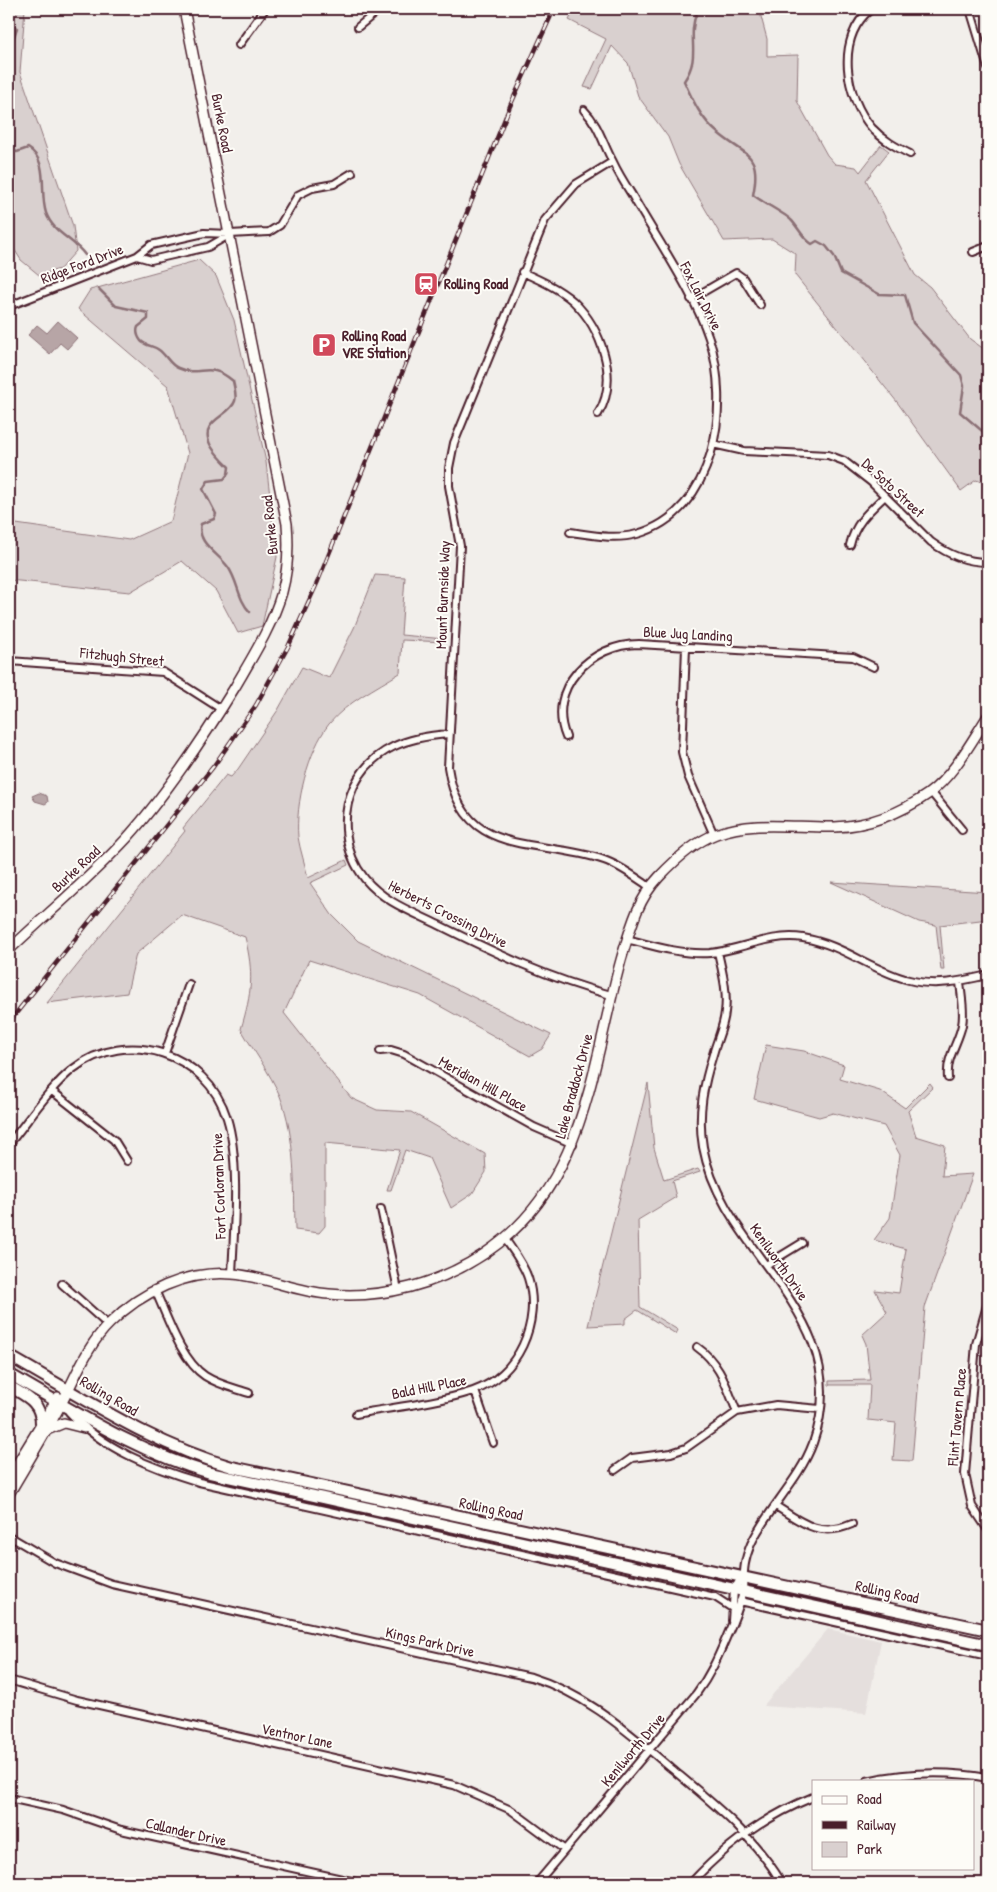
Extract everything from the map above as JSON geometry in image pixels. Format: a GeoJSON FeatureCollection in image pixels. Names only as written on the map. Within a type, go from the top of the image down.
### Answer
{"type":"FeatureCollection","features":[{"type":"Feature","properties":{"kind":"main road","name":"Rolling Road"},"geometry":{"type":"LineString","coordinates":[[9,1356],[156,1439],[232,1467],[502,1527],[742,1576],[988,1630]]}},
{"type":"Feature","properties":{"kind":"main road","name":"Rolling Road"},"geometry":{"type":"LineString","coordinates":[[9,1374],[137,1447],[171,1461],[210,1473],[739,1594],[988,1645]]}},
{"type":"Feature","properties":{"kind":"main road"},"geometry":{"type":"LineString","coordinates":[[9,1386],[35,1402],[40,1411],[44,1426]]}},
{"type":"Feature","properties":{"kind":"main road"},"geometry":{"type":"LineString","coordinates":[[967,1640],[988,1654]]}},
{"type":"Feature","properties":{"kind":"street","name":"Burke Road"},"geometry":{"type":"LineString","coordinates":[[9,950],[78,886],[129,835],[177,775],[221,710],[256,651],[282,592],[288,556],[285,516],[184,9]]}},
{"type":"Feature","properties":{"kind":"street"},"geometry":{"type":"LineString","coordinates":[[239,45],[265,9]]}},
{"type":"Feature","properties":{"kind":"street"},"geometry":{"type":"LineString","coordinates":[[358,27],[380,9]]}},
{"type":"Feature","properties":{"kind":"street"},"geometry":{"type":"LineString","coordinates":[[871,9],[856,27],[850,44],[849,68],[852,90],[862,114],[874,129],[890,143],[910,154]]}},
{"type":"Feature","properties":{"kind":"street"},"geometry":{"type":"LineString","coordinates":[[970,9],[988,68]]}},
{"type":"Feature","properties":{"kind":"street","name":"Fox Lair Drive"},"geometry":{"type":"LineString","coordinates":[[570,532],[623,536],[642,532],[662,524],[678,511],[690,496],[702,474],[714,444],[718,408],[716,371],[709,337],[691,299],[612,162],[594,120],[584,110]]}},
{"type":"Feature","properties":{"kind":"street","name":"Mount Burnside Way"},"geometry":{"type":"LineString","coordinates":[[612,162],[576,184],[554,208],[539,232],[451,452],[449,486],[460,546],[448,767],[453,788],[465,812],[478,826],[490,834],[513,844],[603,860],[624,870],[650,887]]}},
{"type":"Feature","properties":{"kind":"street"},"geometry":{"type":"LineString","coordinates":[[230,234],[262,233],[274,230],[285,219],[292,202],[298,195],[312,188],[334,184],[352,173]]}},
{"type":"Feature","properties":{"kind":"street","name":"Ridge Ford Drive"},"geometry":{"type":"LineString","coordinates":[[9,306],[137,256],[151,244],[204,233],[230,234]]}},
{"type":"Feature","properties":{"kind":"street","name":"Ridge Ford Drive"},"geometry":{"type":"LineString","coordinates":[[137,256],[151,260],[198,250],[208,247],[230,234]]}},
{"type":"Feature","properties":{"kind":"street"},"geometry":{"type":"LineString","coordinates":[[973,252],[988,246]]}},
{"type":"Feature","properties":{"kind":"street"},"geometry":{"type":"LineString","coordinates":[[522,272],[545,282],[565,295],[581,310],[593,326],[602,347],[607,371],[606,396],[598,414]]}},
{"type":"Feature","properties":{"kind":"street"},"geometry":{"type":"LineString","coordinates":[[691,299],[736,273],[743,278],[760,305]]}},
{"type":"Feature","properties":{"kind":"street","name":"De Soto Street"},"geometry":{"type":"LineString","coordinates":[[714,444],[744,451],[828,455],[856,468],[942,550],[960,558],[988,562]]}},
{"type":"Feature","properties":{"kind":"street"},"geometry":{"type":"LineString","coordinates":[[850,545],[856,526],[885,496]]}},
{"type":"Feature","properties":{"kind":"street","name":"Blue Jug Landing"},"geometry":{"type":"LineString","coordinates":[[566,738],[560,716],[562,701],[570,682],[584,664],[598,654],[618,646],[639,644],[853,657],[874,668]]}},
{"type":"Feature","properties":{"kind":"street"},"geometry":{"type":"LineString","coordinates":[[686,647],[682,752],[688,776],[714,835]]}},
{"type":"Feature","properties":{"kind":"street","name":"Fitzhugh Street"},"geometry":{"type":"LineString","coordinates":[[9,661],[163,672],[221,710]]}},
{"type":"Feature","properties":{"kind":"street","name":"Lake Braddock Drive"},"geometry":{"type":"LineString","coordinates":[[58,1402],[93,1344],[108,1325],[125,1308],[155,1290],[190,1278],[232,1274],[326,1294],[366,1294],[398,1290],[421,1284],[452,1272],[505,1239],[534,1209],[546,1193],[573,1144],[584,1111],[611,994],[632,921],[650,887],[677,860],[714,835],[766,825],[833,827],[864,823],[896,813],[931,792],[957,763],[988,716]]}},
{"type":"Feature","properties":{"kind":"street","name":"Herberts Crossing Drive"},"geometry":{"type":"LineString","coordinates":[[449,734],[417,737],[396,744],[377,757],[360,776],[350,798],[346,822],[349,847],[359,871],[372,887],[388,899],[488,950],[548,976],[611,994]]}},
{"type":"Feature","properties":{"kind":"street"},"geometry":{"type":"LineString","coordinates":[[931,792],[962,830]]}},
{"type":"Feature","properties":{"kind":"street"},"geometry":{"type":"LineString","coordinates":[[627,939],[688,953],[718,952],[775,938],[802,938],[825,943],[910,981],[942,984],[988,976]]}},
{"type":"Feature","properties":{"kind":"street","name":"Kenilworth Drive"},"geometry":{"type":"LineString","coordinates":[[537,1883],[706,1680],[722,1652],[732,1623],[751,1544],[809,1452],[820,1409],[820,1374],[811,1336],[797,1309],[718,1192],[702,1146],[700,1116],[704,1086],[724,1022],[726,1008],[726,992],[718,952]]}},
{"type":"Feature","properties":{"kind":"street"},"geometry":{"type":"LineString","coordinates":[[948,1078],[946,1065],[962,1024],[963,1009],[960,981]]}},
{"type":"Feature","properties":{"kind":"street"},"geometry":{"type":"LineString","coordinates":[[166,1053],[189,984]]}},
{"type":"Feature","properties":{"kind":"street","name":"Fort Corloran Drive"},"geometry":{"type":"LineString","coordinates":[[9,1144],[52,1091],[73,1069],[101,1053],[131,1048],[166,1053],[186,1063],[205,1079],[219,1099],[228,1119],[232,1139],[234,1195],[232,1274]]}},
{"type":"Feature","properties":{"kind":"street","name":"Meridian Hill Place"},"geometry":{"type":"LineString","coordinates":[[380,1051],[391,1050],[404,1054],[534,1127],[573,1144]]}},
{"type":"Feature","properties":{"kind":"street"},"geometry":{"type":"LineString","coordinates":[[52,1091],[114,1140],[127,1161]]}},
{"type":"Feature","properties":{"kind":"street"},"geometry":{"type":"LineString","coordinates":[[381,1209],[398,1290]]}},
{"type":"Feature","properties":{"kind":"street","name":"Bald Hill Place"},"geometry":{"type":"LineString","coordinates":[[356,1414],[475,1391],[493,1380],[512,1363],[524,1344],[531,1323],[532,1299],[528,1278],[518,1257],[505,1239]]}},
{"type":"Feature","properties":{"kind":"street"},"geometry":{"type":"LineString","coordinates":[[766,1265],[802,1243]]}},
{"type":"Feature","properties":{"kind":"street"},"geometry":{"type":"LineString","coordinates":[[62,1284],[108,1325]]}},
{"type":"Feature","properties":{"kind":"street"},"geometry":{"type":"LineString","coordinates":[[155,1290],[184,1352],[194,1366],[214,1381],[249,1393]]}},
{"type":"Feature","properties":{"kind":"street","name":"Flint Tavern Place"},"geometry":{"type":"LineString","coordinates":[[988,1302],[976,1344],[965,1474],[972,1506],[988,1530]]}},
{"type":"Feature","properties":{"kind":"street"},"geometry":{"type":"LineString","coordinates":[[698,1347],[715,1363],[737,1412]]}},
{"type":"Feature","properties":{"kind":"street"},"geometry":{"type":"LineString","coordinates":[[475,1391],[493,1443]]}},
{"type":"Feature","properties":{"kind":"street"},"geometry":{"type":"LineString","coordinates":[[9,1494],[58,1402]]}},
{"type":"Feature","properties":{"kind":"street","name":"Rolling Road"},"geometry":{"type":"LineString","coordinates":[[58,1402],[84,1428],[140,1461],[199,1482],[715,1597],[732,1608]]}},
{"type":"Feature","properties":{"kind":"street"},"geometry":{"type":"LineString","coordinates":[[615,1470],[632,1458],[671,1453],[686,1448],[737,1412],[776,1406],[820,1409]]}},
{"type":"Feature","properties":{"kind":"street"},"geometry":{"type":"LineString","coordinates":[[9,1477],[44,1426],[64,1423],[84,1428]]}},
{"type":"Feature","properties":{"kind":"street"},"geometry":{"type":"LineString","coordinates":[[776,1506],[815,1528],[834,1530],[852,1524]]}},
{"type":"Feature","properties":{"kind":"street","name":"Kings Park Drive"},"geometry":{"type":"LineString","coordinates":[[9,1536],[55,1563],[112,1584],[549,1682],[596,1706],[747,1834],[782,1883]]}},
{"type":"Feature","properties":{"kind":"street","name":"Kenilworth Drive"},"geometry":{"type":"LineString","coordinates":[[732,1623],[732,1608],[739,1594]]}},
{"type":"Feature","properties":{"kind":"street","name":"Rolling Road"},"geometry":{"type":"LineString","coordinates":[[739,1594],[988,1654]]}},
{"type":"Feature","properties":{"kind":"street","name":"Ventnor Lane"},"geometry":{"type":"LineString","coordinates":[[9,1680],[77,1700],[454,1785],[511,1810],[565,1850]]}},
{"type":"Feature","properties":{"kind":"street"},"geometry":{"type":"LineString","coordinates":[[874,1780],[934,1773],[988,1778]]}},
{"type":"Feature","properties":{"kind":"street"},"geometry":{"type":"LineString","coordinates":[[691,1883],[727,1849],[747,1834],[774,1816],[812,1797]]}},
{"type":"Feature","properties":{"kind":"street","name":"Callander Drive"},"geometry":{"type":"LineString","coordinates":[[9,1798],[63,1810],[121,1830],[360,1883]]}},
{"type":"Feature","properties":{"kind":"shaded area"},"geometry":{"type":"Polygon","coordinates":[[[58,321],[77,338],[67,349],[60,343],[50,354],[28,335],[37,325],[47,333],[58,321]]]}},
{"type":"Feature","properties":{"kind":"shaded area"},"geometry":{"type":"Polygon","coordinates":[[[39,793],[47,796],[48,802],[45,804],[35,801],[32,796],[39,793]]]}},
{"type":"Feature","properties":{"kind":"shaded area"},"geometry":{"type":"Polygon","coordinates":[[[828,1629],[881,1641],[866,1713],[763,1706],[828,1629]]]}},
{"type":"Feature","properties":{"kind":"green space"},"geometry":{"type":"Polygon","coordinates":[[[9,9],[25,9],[20,72],[73,226],[76,251],[60,269],[39,275],[21,260],[9,241],[9,9]]]}},
{"type":"Feature","properties":{"kind":"green space"},"geometry":{"type":"Polygon","coordinates":[[[575,9],[759,9],[767,39],[767,56],[798,55],[797,101],[827,155],[835,164],[856,167],[860,172],[881,145],[889,151],[866,180],[915,275],[930,287],[970,339],[988,352],[988,484],[976,480],[961,491],[897,402],[795,275],[796,254],[772,239],[724,241],[679,164],[668,137],[638,96],[628,63],[612,46],[592,89],[584,87],[606,39],[569,20],[575,9]]]}},
{"type":"Feature","properties":{"kind":"green space"},"geometry":{"type":"Polygon","coordinates":[[[199,260],[216,276],[234,320],[266,462],[277,557],[262,626],[238,633],[216,591],[182,561],[130,592],[9,580],[9,523],[129,540],[171,521],[188,453],[168,386],[78,309],[90,290],[199,260]]]}},
{"type":"Feature","properties":{"kind":"green space"},"geometry":{"type":"Polygon","coordinates":[[[375,575],[405,577],[401,635],[445,639],[444,642],[402,640],[400,673],[344,709],[329,724],[322,735],[304,778],[299,809],[298,837],[308,878],[346,860],[348,865],[310,883],[332,915],[358,941],[551,1035],[542,1049],[530,1056],[420,995],[309,960],[284,1013],[351,1098],[377,1110],[411,1112],[485,1154],[486,1172],[472,1194],[451,1208],[429,1158],[405,1150],[391,1190],[387,1190],[400,1150],[325,1143],[325,1226],[319,1233],[295,1230],[292,1145],[285,1112],[280,1096],[271,1079],[241,1029],[248,1004],[251,973],[245,937],[182,915],[136,954],[127,993],[47,1003],[185,831],[183,828],[226,775],[231,777],[238,769],[278,710],[302,667],[329,678],[354,628],[375,575]]]}},
{"type":"Feature","properties":{"kind":"green space"},"geometry":{"type":"Polygon","coordinates":[[[831,882],[988,892],[988,919],[940,925],[944,970],[941,970],[936,925],[919,922],[831,882]]]}},
{"type":"Feature","properties":{"kind":"green space"},"geometry":{"type":"Polygon","coordinates":[[[766,1045],[804,1051],[844,1065],[840,1079],[880,1091],[905,1108],[930,1083],[933,1087],[908,1111],[916,1136],[945,1145],[942,1176],[973,1174],[925,1307],[912,1461],[893,1460],[896,1423],[868,1420],[870,1385],[829,1385],[829,1381],[870,1380],[866,1344],[862,1335],[887,1312],[875,1290],[899,1293],[906,1249],[874,1240],[890,1218],[900,1155],[884,1126],[833,1113],[819,1117],[754,1099],[766,1045]]]}},
{"type":"Feature","properties":{"kind":"green space"},"geometry":{"type":"Polygon","coordinates":[[[648,1083],[654,1148],[664,1180],[698,1169],[700,1172],[672,1181],[676,1197],[638,1220],[640,1307],[678,1330],[676,1334],[637,1310],[625,1319],[625,1324],[588,1326],[648,1083]]]}},
{"type":"Feature","properties":{"kind":"waterway"},"geometry":{"type":"LineString","coordinates":[[693,9],[697,12],[693,30],[693,55],[689,72],[684,81],[694,103],[712,128],[749,156],[755,170],[753,195],[789,218],[812,244],[817,241],[826,246],[834,256],[841,273],[879,294],[905,295],[913,323],[961,375],[964,386],[960,412],[988,436]]}},
{"type":"Feature","properties":{"kind":"waterway"},"geometry":{"type":"LineString","coordinates":[[9,24],[17,28],[10,48],[9,62]]}},
{"type":"Feature","properties":{"kind":"waterway"},"geometry":{"type":"LineString","coordinates":[[9,150],[17,152],[28,148],[35,154],[42,169],[44,205],[49,220],[85,255]]}},
{"type":"Feature","properties":{"kind":"waterway"},"geometry":{"type":"LineString","coordinates":[[99,289],[116,306],[148,313],[148,319],[138,327],[137,333],[139,338],[143,343],[164,354],[175,367],[186,371],[211,370],[225,375],[233,381],[236,394],[235,401],[208,430],[211,446],[229,467],[228,474],[224,479],[208,481],[203,489],[216,514],[214,519],[201,524],[200,531],[205,542],[228,567],[243,602],[250,612]]}},
{"type":"Feature","properties":{"kind":"railway"},"geometry":{"type":"LineString","coordinates":[[9,1022],[213,767],[256,705],[289,645],[318,581],[510,106],[554,9]]}},
{"type":"Feature","properties":{"kind":"place","name":"Rolling Road"},"geometry":{"type":"Point","coordinates":[426,284]}},
{"type":"Feature","properties":{"kind":"place","name":"Rolling Road VRE Station"},"geometry":{"type":"Point","coordinates":[324,345]}}]}
